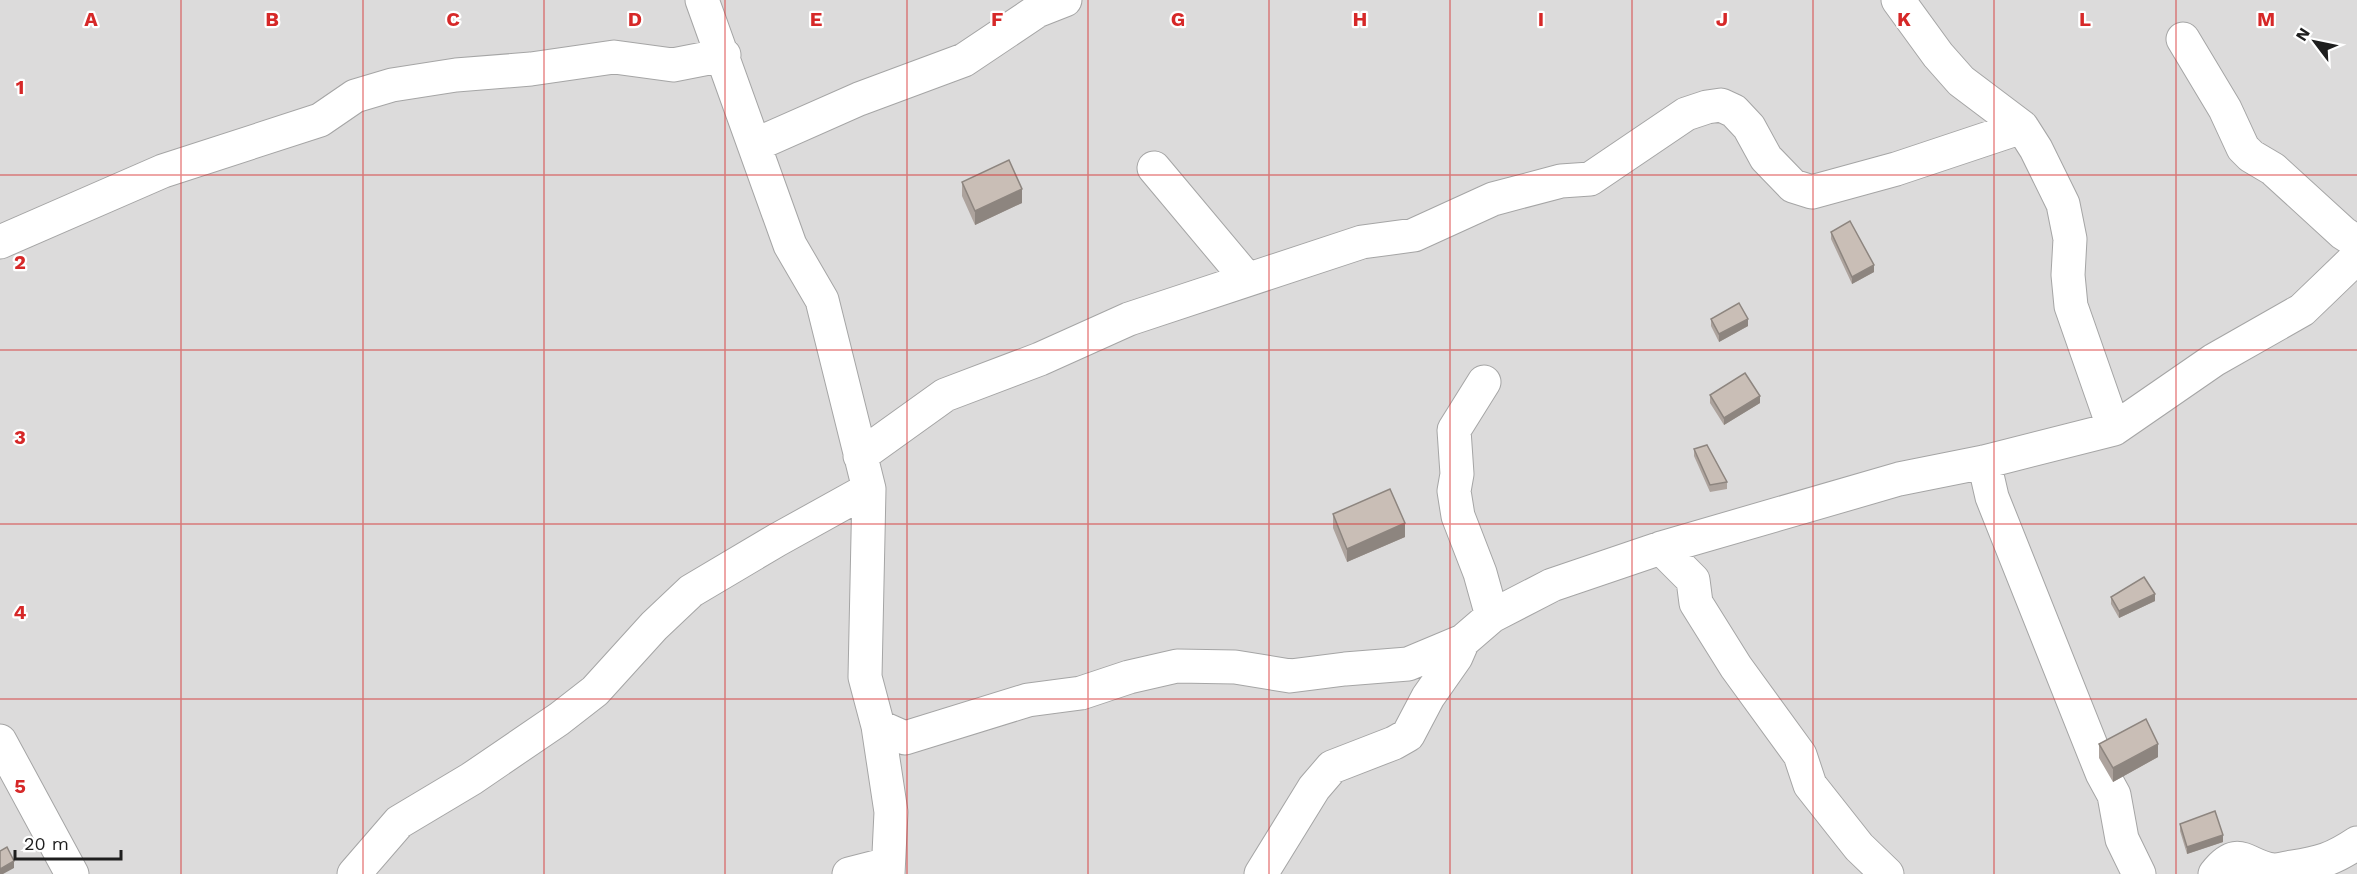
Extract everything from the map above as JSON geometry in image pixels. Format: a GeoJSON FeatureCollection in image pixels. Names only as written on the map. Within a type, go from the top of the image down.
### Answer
{"type":"FeatureCollection","features":[{"type":"Feature","properties":{"kind":"street"},"geometry":{"type":"LineString","coordinates":[[702,0],[790,245],[822,300],[869,489],[865,677],[889,741],[891,812],[888,869],[849,874]]}},
{"type":"Feature","properties":{"kind":"street"},"geometry":{"type":"LineString","coordinates":[[755,145],[859,99],[964,60],[1037,11],[1065,0]]}},
{"type":"Feature","properties":{"kind":"street"},"geometry":{"type":"LineString","coordinates":[[1898,0],[1938,55],[1961,81],[2022,127],[2036,149],[2063,204],[2070,239],[2068,275],[2071,306],[2114,429]]}},
{"type":"Feature","properties":{"kind":"street"},"geometry":{"type":"LineString","coordinates":[[2182,39],[2225,109],[2243,148],[2273,170],[2343,233],[2357,242]]}},
{"type":"Feature","properties":{"kind":"street"},"geometry":{"type":"LineString","coordinates":[[0,242],[163,171],[320,120],[355,96],[392,85],[456,75],[531,69],[614,57],[673,65],[724,56]]}},
{"type":"Feature","properties":{"kind":"street"},"geometry":{"type":"LineString","coordinates":[[860,456],[945,395],[1040,359],[1129,319],[1362,242],[1414,235],[1493,199],[1561,181],[1590,179],[1686,114],[1707,107],[1721,105],[1734,111],[1749,127],[1766,158],[1793,186],[1812,192],[1896,169],[2022,127]]}},
{"type":"Feature","properties":{"kind":"street"},"geometry":{"type":"LineString","coordinates":[[1154,168],[1247,279]]}},
{"type":"Feature","properties":{"kind":"street"},"geometry":{"type":"LineString","coordinates":[[889,741],[1028,700],[1082,693],[1129,677],[1177,666],[1235,667],[1290,676],[1408,664],[1463,640],[1492,616],[1552,585],[1661,549],[1899,479],[1984,462],[2114,429],[2214,360],[2302,310],[2357,257]]}},
{"type":"Feature","properties":{"kind":"street"},"geometry":{"type":"LineString","coordinates":[[1484,382],[1454,430],[1457,474],[1454,491],[1458,516],[1480,573],[1492,616]]}},
{"type":"Feature","properties":{"kind":"street"},"geometry":{"type":"LineString","coordinates":[[1984,462],[1992,497],[2102,773],[2114,795],[2122,839],[2139,874]]}},
{"type":"Feature","properties":{"kind":"street"},"geometry":{"type":"LineString","coordinates":[[354,874],[399,822],[481,773],[595,691],[654,626],[691,591],[869,489]]}},
{"type":"Feature","properties":{"kind":"street"},"geometry":{"type":"LineString","coordinates":[[1661,549],[1693,580],[1696,603],[1736,668],[1800,755],[1809,785],[1859,847],[1887,874]]}},
{"type":"Feature","properties":{"kind":"street"},"geometry":{"type":"LineString","coordinates":[[1261,874],[1314,788],[1332,767],[1394,743],[1408,735],[1428,697],[1456,657],[1463,640]]}},
{"type":"Feature","properties":{"kind":"street"},"geometry":{"type":"LineString","coordinates":[[0,741],[72,874]]}},
{"type":"Feature","properties":{"kind":"street"},"geometry":{"type":"LineString","coordinates":[[2216,874],[2225,862],[2235,858],[2273,870],[2320,863],[2341,854],[2357,843]]}},
{"type":"Feature","properties":{"kind":"shaded area"},"geometry":{"type":"Polygon","coordinates":[[[0,0],[2357,0],[2357,874],[0,874],[0,0]]]}},
{"type":"Feature","properties":{"kind":"building"},"geometry":{"type":"Polygon","coordinates":[[[1009,160],[1022,189],[975,211],[962,182],[1009,160]]]}},
{"type":"Feature","properties":{"kind":"building"},"geometry":{"type":"Polygon","coordinates":[[[1850,221],[1874,265],[1852,277],[1831,232],[1850,221]]]}},
{"type":"Feature","properties":{"kind":"building"},"geometry":{"type":"Polygon","coordinates":[[[1739,303],[1748,319],[1719,334],[1711,319],[1739,303]]]}},
{"type":"Feature","properties":{"kind":"building"},"geometry":{"type":"Polygon","coordinates":[[[1745,373],[1760,396],[1724,418],[1710,395],[1745,373]]]}},
{"type":"Feature","properties":{"kind":"building"},"geometry":{"type":"Polygon","coordinates":[[[1707,445],[1727,482],[1710,485],[1694,449],[1707,445]]]}},
{"type":"Feature","properties":{"kind":"building"},"geometry":{"type":"Polygon","coordinates":[[[1390,489],[1405,523],[1347,549],[1333,514],[1390,489]]]}},
{"type":"Feature","properties":{"kind":"building"},"geometry":{"type":"Polygon","coordinates":[[[2144,577],[2155,594],[2119,611],[2111,597],[2144,577]]]}},
{"type":"Feature","properties":{"kind":"building"},"geometry":{"type":"Polygon","coordinates":[[[2146,719],[2158,744],[2113,768],[2099,744],[2146,719]]]}},
{"type":"Feature","properties":{"kind":"building"},"geometry":{"type":"Polygon","coordinates":[[[2215,811],[2223,835],[2187,847],[2180,824],[2215,811]]]}},
{"type":"Feature","properties":{"kind":"building"},"geometry":{"type":"Polygon","coordinates":[[[7,847],[14,861],[0,869],[0,851],[7,847]]]}}]}
